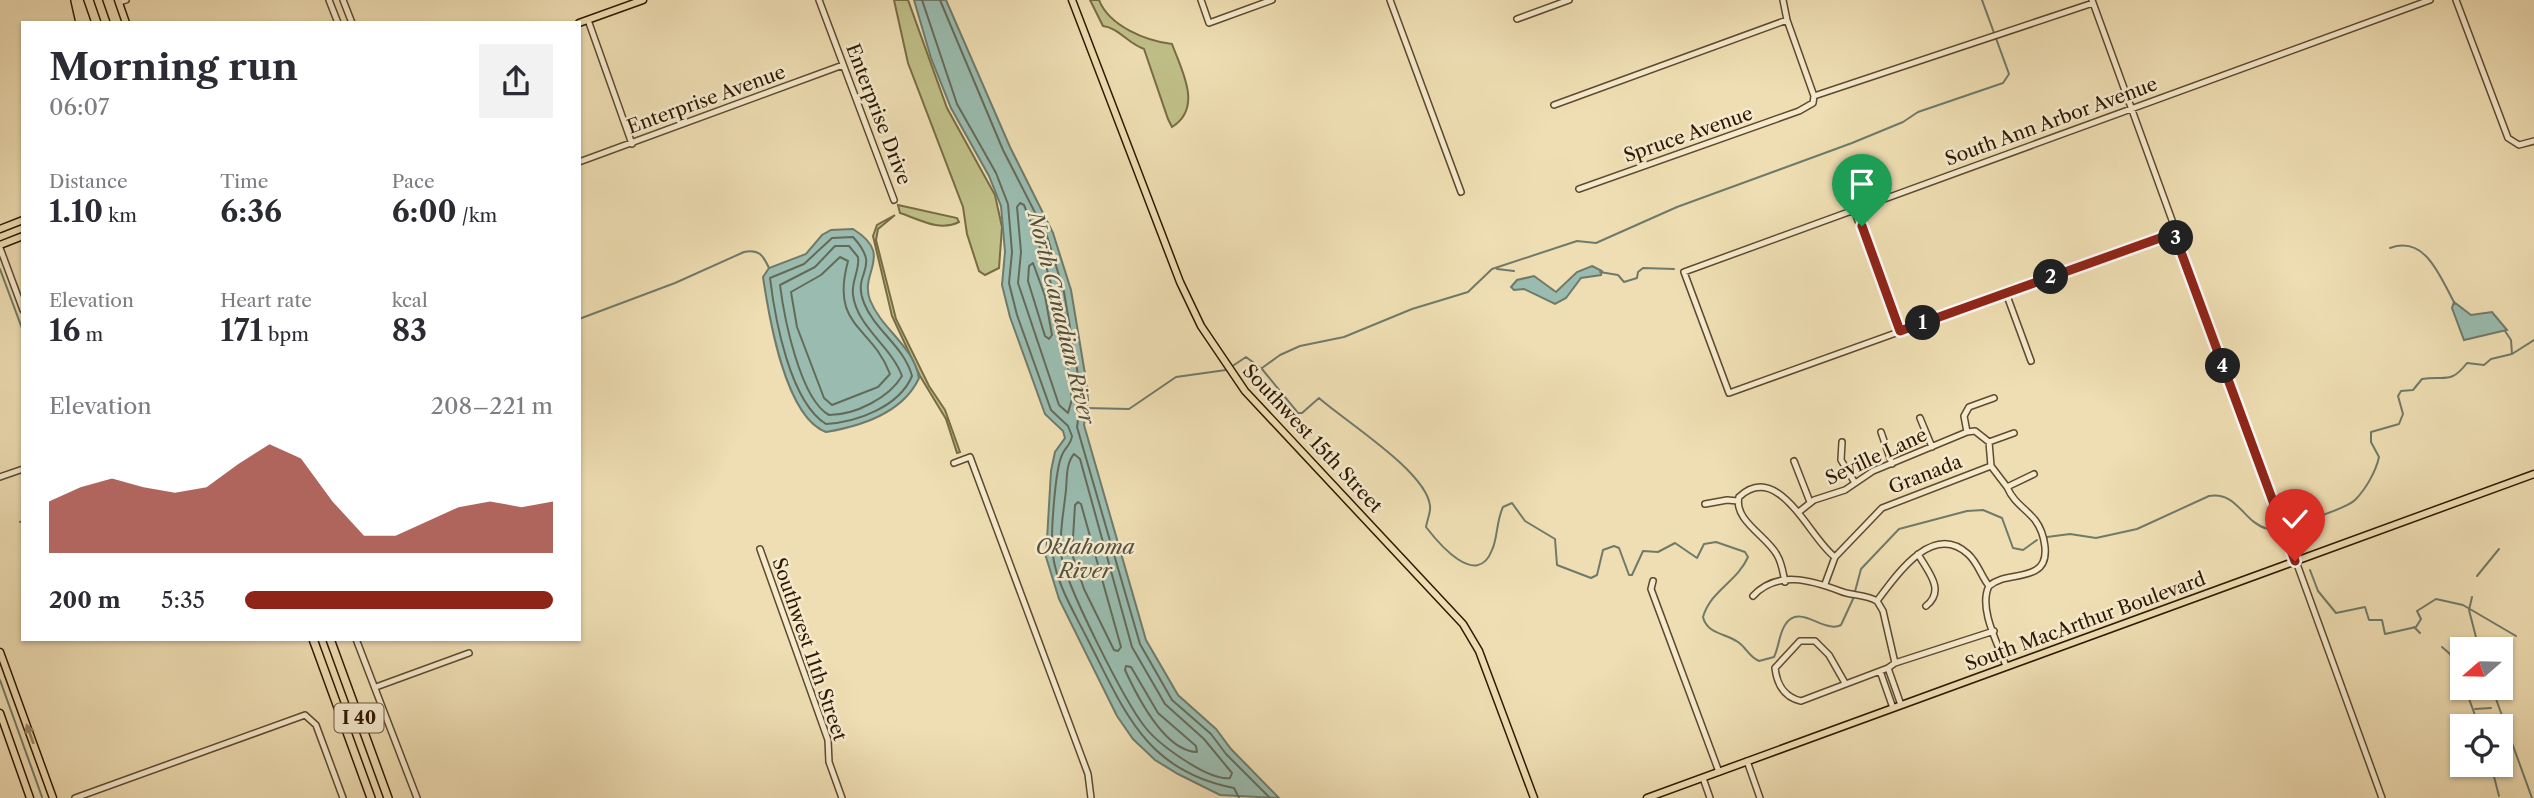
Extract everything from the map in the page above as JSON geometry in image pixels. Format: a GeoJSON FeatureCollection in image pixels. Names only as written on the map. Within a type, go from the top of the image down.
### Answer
{"type":"FeatureCollection","features":[{"type":"Feature","properties":{"kind":"highway"},"geometry":{"type":"LineString","coordinates":[[77,0],[80,21]]}},
{"type":"Feature","properties":{"kind":"highway"},"geometry":{"type":"LineString","coordinates":[[77,0],[86,21]]}},
{"type":"Feature","properties":{"kind":"highway"},"geometry":{"type":"LineString","coordinates":[[98,0],[105,21]]}},
{"type":"Feature","properties":{"kind":"highway","name":"I 40"},"geometry":{"type":"LineString","coordinates":[[314,641],[371,798]]}},
{"type":"Feature","properties":{"kind":"highway","name":"I 40"},"geometry":{"type":"LineString","coordinates":[[331,641],[388,798]]}},
{"type":"Feature","properties":{"kind":"main road"},"geometry":{"type":"LineString","coordinates":[[581,22],[643,0]]}},
{"type":"Feature","properties":{"kind":"main road","name":"Southwest 15th Street"},"geometry":{"type":"LineString","coordinates":[[1072,0],[1180,282],[1212,344],[1245,391],[1463,624],[1479,652],[1534,798]]}},
{"type":"Feature","properties":{"kind":"main road"},"geometry":{"type":"LineString","coordinates":[[121,1],[126,21]]}},
{"type":"Feature","properties":{"kind":"main road"},"geometry":{"type":"LineString","coordinates":[[0,229],[21,221]]}},
{"type":"Feature","properties":{"kind":"main road"},"geometry":{"type":"LineString","coordinates":[[0,246],[21,237]]}},
{"type":"Feature","properties":{"kind":"main road","name":"South MacArthur Boulevard"},"geometry":{"type":"LineString","coordinates":[[1647,798],[1664,795],[1747,761],[2534,474]]}},
{"type":"Feature","properties":{"kind":"main road"},"geometry":{"type":"LineString","coordinates":[[0,652],[53,798]]}},
{"type":"Feature","properties":{"kind":"main road"},"geometry":{"type":"LineString","coordinates":[[0,713],[30,798]]}},
{"type":"Feature","properties":{"kind":"street"},"geometry":{"type":"LineString","coordinates":[[329,0],[337,21]]}},
{"type":"Feature","properties":{"kind":"street"},"geometry":{"type":"LineString","coordinates":[[344,0],[351,21]]}},
{"type":"Feature","properties":{"kind":"street","name":"Enterprise Drive"},"geometry":{"type":"LineString","coordinates":[[820,0],[894,200]]}},
{"type":"Feature","properties":{"kind":"street"},"geometry":{"type":"LineString","coordinates":[[1201,0],[1209,23],[1272,0]]}},
{"type":"Feature","properties":{"kind":"street"},"geometry":{"type":"LineString","coordinates":[[1390,0],[1461,192]]}},
{"type":"Feature","properties":{"kind":"street"},"geometry":{"type":"LineString","coordinates":[[1517,19],[1569,0]]}},
{"type":"Feature","properties":{"kind":"street"},"geometry":{"type":"LineString","coordinates":[[1783,0],[1787,20],[1814,96],[2092,1],[2174,233],[2382,798]]}},
{"type":"Feature","properties":{"kind":"street","name":"South Ann Arbor Avenue"},"geometry":{"type":"LineString","coordinates":[[1900,331],[1729,393],[1684,272],[2430,0]]}},
{"type":"Feature","properties":{"kind":"street"},"geometry":{"type":"LineString","coordinates":[[2456,0],[2510,141],[2519,145],[2534,141]]}},
{"type":"Feature","properties":{"kind":"street"},"geometry":{"type":"LineString","coordinates":[[588,20],[632,144]]}},
{"type":"Feature","properties":{"kind":"street"},"geometry":{"type":"LineString","coordinates":[[1554,105],[1787,20]]}},
{"type":"Feature","properties":{"kind":"street","name":"Enterprise Avenue"},"geometry":{"type":"LineString","coordinates":[[581,161],[843,65]]}},
{"type":"Feature","properties":{"kind":"street","name":"Spruce Avenue"},"geometry":{"type":"LineString","coordinates":[[1579,189],[1807,107],[1813,103],[1814,96]]}},
{"type":"Feature","properties":{"kind":"street"},"geometry":{"type":"LineString","coordinates":[[1854,210],[1900,331],[2174,233]]}},
{"type":"Feature","properties":{"kind":"street"},"geometry":{"type":"LineString","coordinates":[[0,246],[21,304]]}},
{"type":"Feature","properties":{"kind":"street"},"geometry":{"type":"LineString","coordinates":[[2006,293],[2031,361]]}},
{"type":"Feature","properties":{"kind":"street"},"geometry":{"type":"LineString","coordinates":[[1994,398],[1969,407],[1964,416],[1967,432],[1975,430],[1989,442],[1991,466],[2007,487],[2016,505],[2036,522],[2045,556],[2035,571],[2000,579],[1989,586],[1985,593],[1986,605],[2006,666]]}},
{"type":"Feature","properties":{"kind":"street"},"geometry":{"type":"LineString","coordinates":[[1920,418],[1932,447]]}},
{"type":"Feature","properties":{"kind":"street"},"geometry":{"type":"LineString","coordinates":[[1881,432],[1892,464]]}},
{"type":"Feature","properties":{"kind":"street","name":"Seville Lane"},"geometry":{"type":"LineString","coordinates":[[1800,511],[1810,502],[1967,432]]}},
{"type":"Feature","properties":{"kind":"street"},"geometry":{"type":"LineString","coordinates":[[1989,442],[2014,433]]}},
{"type":"Feature","properties":{"kind":"street"},"geometry":{"type":"LineString","coordinates":[[1842,442],[1841,460],[1854,484]]}},
{"type":"Feature","properties":{"kind":"street"},"geometry":{"type":"LineString","coordinates":[[954,463],[970,457],[1088,774],[1091,798]]}},
{"type":"Feature","properties":{"kind":"street"},"geometry":{"type":"LineString","coordinates":[[1794,461],[1810,502]]}},
{"type":"Feature","properties":{"kind":"street","name":"Granada"},"geometry":{"type":"LineString","coordinates":[[1825,584],[1835,557],[1882,508],[1901,499],[1957,482],[1991,466]]}},
{"type":"Feature","properties":{"kind":"street"},"geometry":{"type":"LineString","coordinates":[[0,477],[21,470]]}},
{"type":"Feature","properties":{"kind":"street"},"geometry":{"type":"LineString","coordinates":[[2007,487],[2034,474]]}},
{"type":"Feature","properties":{"kind":"street"},"geometry":{"type":"LineString","coordinates":[[1738,502],[1748,490],[1766,488],[1800,511],[1820,546],[1835,557]]}},
{"type":"Feature","properties":{"kind":"street"},"geometry":{"type":"LineString","coordinates":[[1705,504],[1715,501],[1738,502]]}},
{"type":"Feature","properties":{"kind":"street"},"geometry":{"type":"LineString","coordinates":[[1738,502],[1746,520],[1777,554],[1785,582]]}},
{"type":"Feature","properties":{"kind":"street"},"geometry":{"type":"LineString","coordinates":[[1877,601],[1907,562],[1940,545],[1958,547],[1971,556],[1989,586]]}},
{"type":"Feature","properties":{"kind":"street","name":"Southwest 11th Street"},"geometry":{"type":"LineString","coordinates":[[760,550],[828,740],[829,762],[842,798]]}},
{"type":"Feature","properties":{"kind":"street"},"geometry":{"type":"LineString","coordinates":[[1918,554],[1937,589],[1936,596],[1926,606]]}},
{"type":"Feature","properties":{"kind":"street"},"geometry":{"type":"LineString","coordinates":[[1753,596],[1777,580],[1825,584],[1877,601],[1883,611],[1895,663]]}},
{"type":"Feature","properties":{"kind":"street"},"geometry":{"type":"LineString","coordinates":[[1653,581],[1651,589],[1719,772]]}},
{"type":"Feature","properties":{"kind":"street"},"geometry":{"type":"LineString","coordinates":[[1845,683],[1829,655],[1815,641],[1800,641],[1775,668],[1782,690],[1791,698],[1801,701],[1895,663],[1994,631]]}},
{"type":"Feature","properties":{"kind":"street"},"geometry":{"type":"LineString","coordinates":[[357,641],[417,798]]}},
{"type":"Feature","properties":{"kind":"street"},"geometry":{"type":"LineString","coordinates":[[376,687],[469,653]]}},
{"type":"Feature","properties":{"kind":"street"},"geometry":{"type":"LineString","coordinates":[[1888,668],[1902,705]]}},
{"type":"Feature","properties":{"kind":"street"},"geometry":{"type":"LineString","coordinates":[[1880,671],[1893,708]]}},
{"type":"Feature","properties":{"kind":"street"},"geometry":{"type":"LineString","coordinates":[[75,798],[305,715],[316,725],[343,798]]}},
{"type":"Feature","properties":{"kind":"street"},"geometry":{"type":"LineString","coordinates":[[1747,761],[1760,798]]}},
{"type":"Feature","properties":{"kind":"street"},"geometry":{"type":"LineString","coordinates":[[1703,778],[1710,798]]}},
{"type":"Feature","properties":{"kind":"shaded area"},"geometry":{"type":"Polygon","coordinates":[[[894,0],[908,0],[947,108],[995,195],[1002,227],[999,268],[985,275],[979,271],[967,234],[963,207],[908,63],[894,0]]]}},
{"type":"Feature","properties":{"kind":"shaded area"},"geometry":{"type":"Polygon","coordinates":[[[1090,0],[1099,0],[1111,17],[1129,31],[1151,40],[1172,44],[1185,77],[1188,100],[1181,119],[1172,127],[1144,49],[1103,26],[1090,0]]]}},
{"type":"Feature","properties":{"kind":"shaded area"},"geometry":{"type":"Polygon","coordinates":[[[898,205],[957,218],[959,222],[944,226],[929,224],[900,213],[898,205]]]}},
{"type":"Feature","properties":{"kind":"shaded area"},"geometry":{"type":"Polygon","coordinates":[[[895,215],[878,229],[876,240],[896,319],[929,386],[945,410],[960,452],[957,453],[946,419],[920,376],[892,316],[873,236],[877,225],[895,215]]]}},
{"type":"Feature","properties":{"kind":"water","name":"Oklahoma River"},"geometry":{"type":"Polygon","coordinates":[[[914,0],[946,0],[1010,147],[1053,233],[1071,290],[1086,380],[1088,400],[1084,425],[1146,640],[1178,695],[1216,729],[1231,749],[1279,798],[1220,795],[1155,760],[1133,739],[1117,716],[1059,599],[1046,557],[1051,471],[1055,452],[1065,438],[1063,431],[1045,414],[1010,317],[1002,285],[1005,252],[1001,206],[989,176],[951,108],[931,58],[914,0]]]}},
{"type":"Feature","properties":{"kind":"water"},"geometry":{"type":"Polygon","coordinates":[[[853,229],[872,247],[874,256],[868,290],[870,300],[875,311],[910,356],[919,378],[903,400],[880,416],[826,432],[812,423],[790,387],[775,340],[763,277],[769,268],[806,254],[822,235],[831,230],[853,229]]]}},
{"type":"Feature","properties":{"kind":"water"},"geometry":{"type":"Polygon","coordinates":[[[1592,266],[1602,271],[1601,275],[1581,278],[1566,298],[1555,304],[1524,289],[1514,290],[1511,287],[1517,280],[1534,276],[1556,292],[1577,272],[1592,266]]]}},
{"type":"Feature","properties":{"kind":"water"},"geometry":{"type":"Polygon","coordinates":[[[2454,302],[2471,315],[2492,312],[2507,330],[2464,340],[2452,308],[2454,302]]]}},
{"type":"Feature","properties":{"kind":"waterway"},"geometry":{"type":"LineString","coordinates":[[1262,368],[1280,355],[1300,346],[1344,337],[1412,309],[1468,292],[1492,269],[1577,241],[1596,243],[1677,207],[1852,143],[1903,122],[1918,112],[2003,83],[2009,74],[1982,0]]}},
{"type":"Feature","properties":{"kind":"waterway"},"geometry":{"type":"LineString","coordinates":[[2390,248],[2413,247],[2422,253],[2437,271],[2455,304]]}},
{"type":"Feature","properties":{"kind":"waterway"},"geometry":{"type":"LineString","coordinates":[[581,318],[675,283],[744,252],[753,251],[760,254],[769,268]]}},
{"type":"Feature","properties":{"kind":"waterway"},"geometry":{"type":"LineString","coordinates":[[1600,272],[1618,275],[1624,282],[1637,278],[1638,272],[1643,268],[1674,269]]}},
{"type":"Feature","properties":{"kind":"waterway"},"geometry":{"type":"LineString","coordinates":[[0,269],[21,326]]}},
{"type":"Feature","properties":{"kind":"waterway"},"geometry":{"type":"LineString","coordinates":[[1497,269],[1514,271]]}},
{"type":"Feature","properties":{"kind":"waterway"},"geometry":{"type":"LineString","coordinates":[[2505,331],[2511,340],[2512,354]]}},
{"type":"Feature","properties":{"kind":"waterway"},"geometry":{"type":"LineString","coordinates":[[2047,537],[2070,534],[2096,538],[2137,529],[2209,496],[2227,498],[2252,521],[2268,529],[2285,527],[2327,513],[2355,500],[2367,485],[2379,457],[2371,442],[2371,432],[2399,424],[2403,414],[2398,396],[2401,391],[2413,390],[2422,379],[2451,377],[2467,363],[2484,365],[2491,359],[2512,354],[2534,340]]}},
{"type":"Feature","properties":{"kind":"waterway"},"geometry":{"type":"LineString","coordinates":[[1231,367],[1246,357],[1262,369],[1298,413],[1302,413],[1319,398],[1384,448],[1415,478],[1425,493],[1430,508],[1426,527],[1449,552],[1468,564],[1477,565],[1485,561],[1494,545],[1503,507],[1512,503],[1525,521],[1555,539],[1557,565],[1591,578],[1597,575],[1603,550],[1614,546],[1619,548],[1629,575],[1632,575],[1643,551],[1658,552],[1675,543],[1697,558],[1704,544],[1716,542],[1745,552],[1748,557],[1743,566],[1712,600],[1703,617],[1708,627],[1738,642],[1759,661],[1774,657],[1783,629],[1791,619],[1804,617],[1827,626],[1841,625],[1853,599],[1861,569],[1899,529],[1967,511],[1983,510],[2002,518],[2013,548],[2023,550],[2037,540]]}},
{"type":"Feature","properties":{"kind":"waterway","name":"North Canadian River"},"geometry":{"type":"LineString","coordinates":[[1086,408],[1129,409],[1176,377],[1226,370]]}},
{"type":"Feature","properties":{"kind":"waterway"},"geometry":{"type":"LineString","coordinates":[[2477,576],[2499,549]]}},
{"type":"Feature","properties":{"kind":"waterway"},"geometry":{"type":"LineString","coordinates":[[2310,570],[2318,591],[2336,613],[2365,607],[2369,620],[2382,620],[2385,634],[2416,627],[2421,619],[2417,611],[2436,599],[2463,605],[2516,636]]}},
{"type":"Feature","properties":{"kind":"waterway"},"geometry":{"type":"LineString","coordinates":[[2472,597],[2469,610],[2476,637]]}},
{"type":"Feature","properties":{"kind":"waterway"},"geometry":{"type":"LineString","coordinates":[[2414,627],[2420,633]]}},
{"type":"Feature","properties":{"kind":"waterway"},"geometry":{"type":"LineString","coordinates":[[2442,647],[2450,654]]}},
{"type":"Feature","properties":{"kind":"waterway"},"geometry":{"type":"LineString","coordinates":[[0,680],[42,797]]}},
{"type":"Feature","properties":{"kind":"waterway"},"geometry":{"type":"LineString","coordinates":[[2469,700],[2475,714]]}},
{"type":"Feature","properties":{"kind":"waterway"},"geometry":{"type":"LineString","coordinates":[[2496,700],[2532,798]]}},
{"type":"Feature","properties":{"kind":"waterway"},"geometry":{"type":"LineString","coordinates":[[2475,709],[2491,708]]}},
{"type":"Feature","properties":{"kind":"waterway"},"geometry":{"type":"LineString","coordinates":[[2494,777],[2499,796]]}},
{"type":"Feature","properties":{"kind":"route"},"geometry":{"type":"LineString","coordinates":[[1862,226],[1900,331],[2174,233],[2295,561]]}}]}
